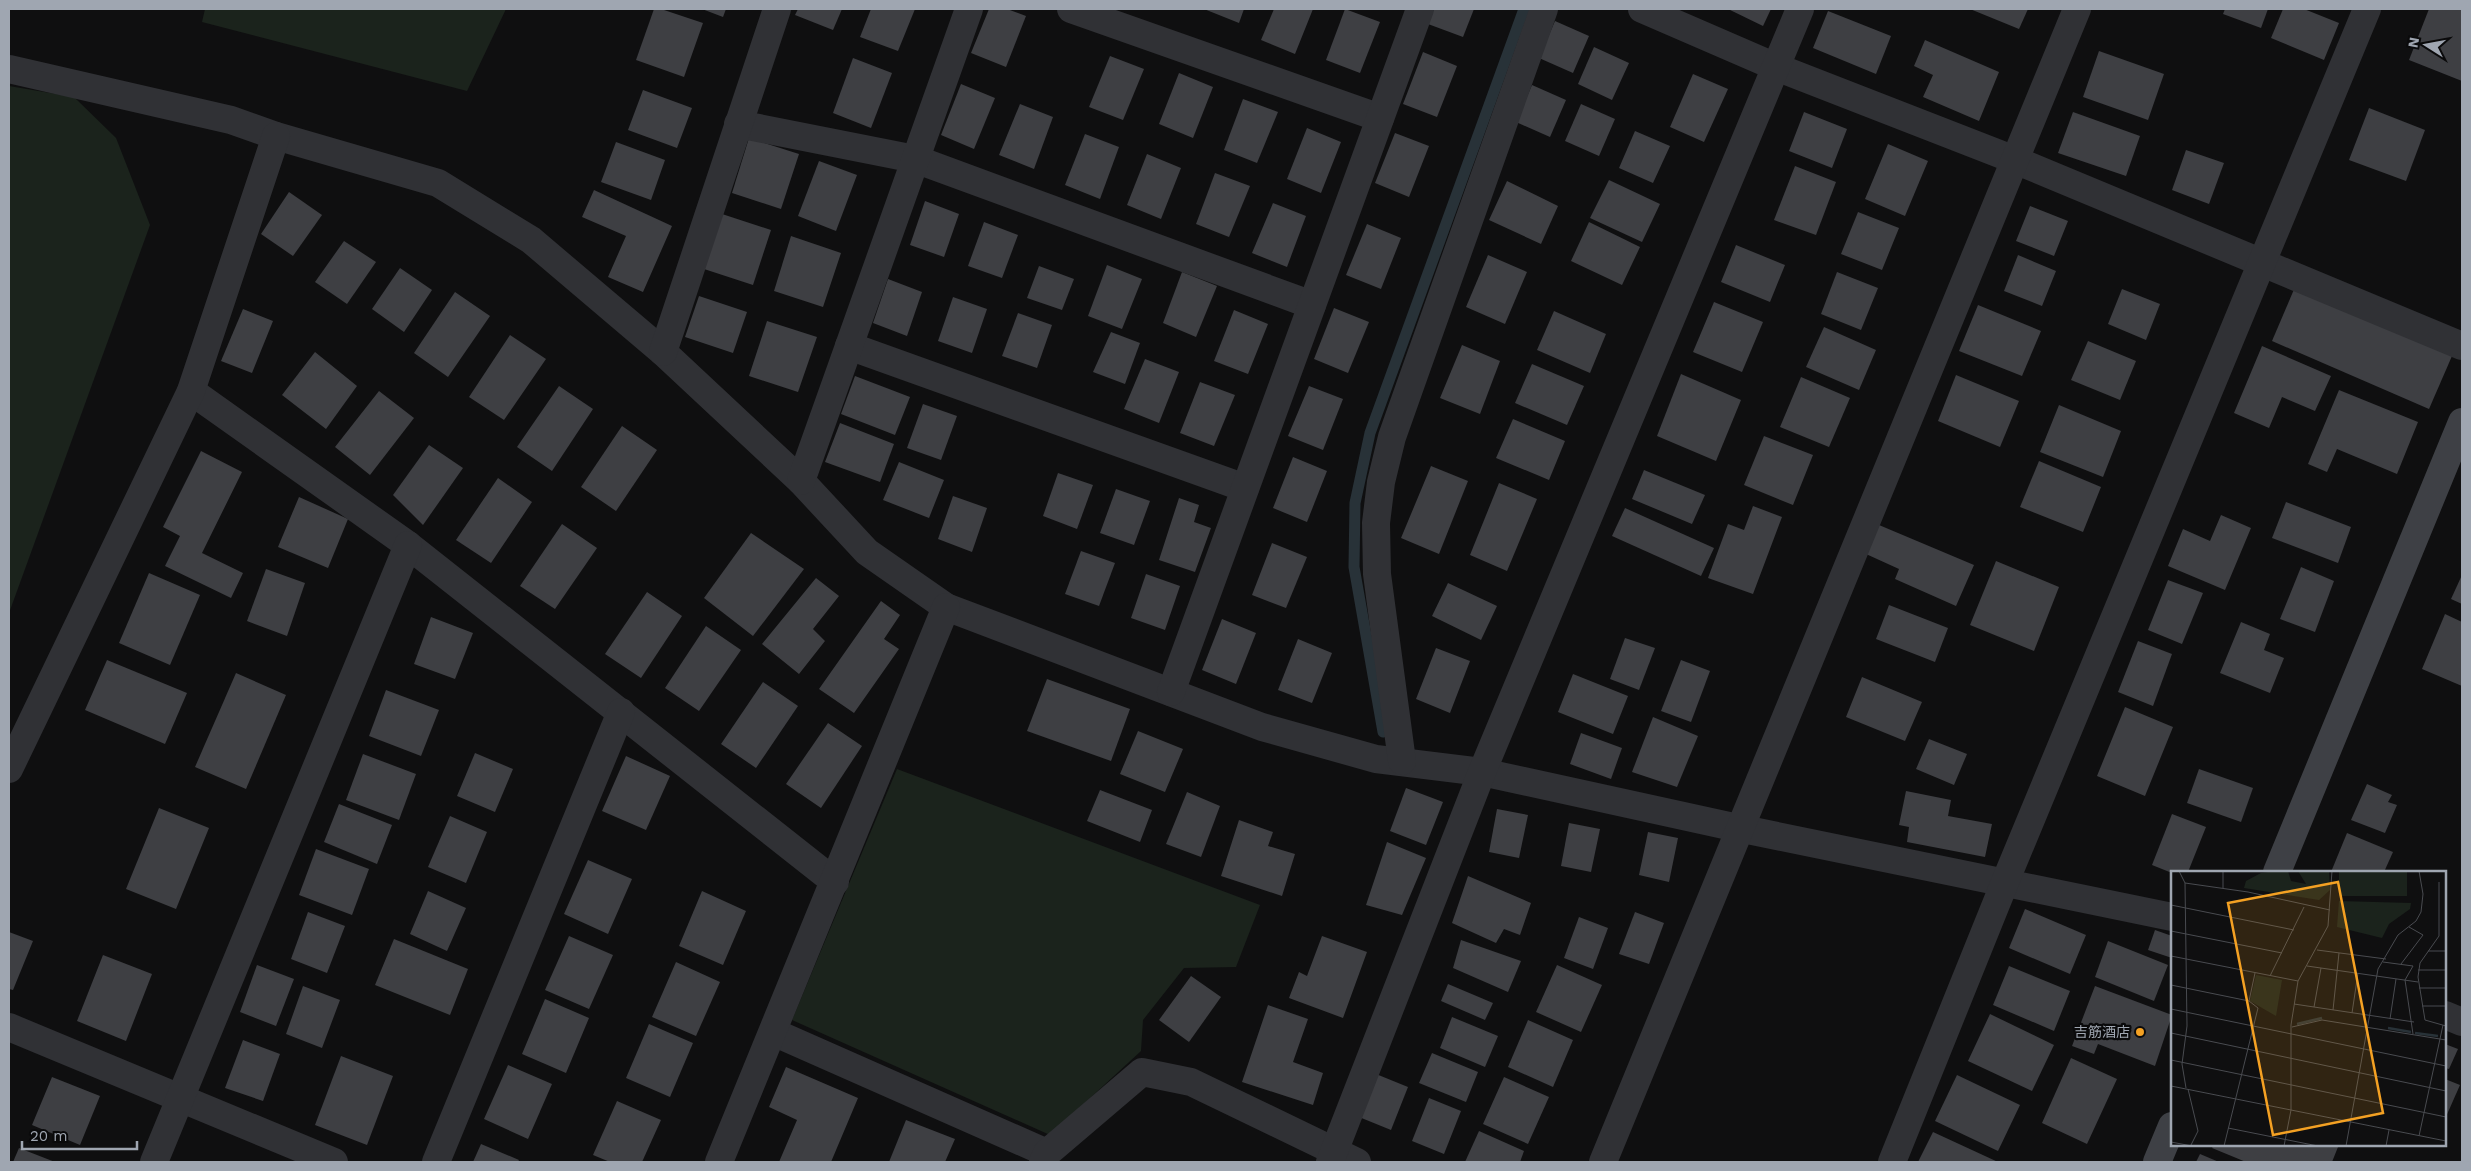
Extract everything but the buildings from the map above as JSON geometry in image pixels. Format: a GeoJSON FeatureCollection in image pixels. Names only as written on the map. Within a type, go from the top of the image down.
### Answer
{"type":"FeatureCollection","features":[{"type":"Feature","properties":{"kind":"street"},"geometry":{"type":"LineString","coordinates":[[663,352],[777,9]]}},
{"type":"Feature","properties":{"kind":"street"},"geometry":{"type":"LineString","coordinates":[[800,481],[969,9]]}},
{"type":"Feature","properties":{"kind":"street"},"geometry":{"type":"LineString","coordinates":[[1071,9],[1380,118]]}},
{"type":"Feature","properties":{"kind":"street"},"geometry":{"type":"LineString","coordinates":[[1171,692],[1420,9]]}},
{"type":"Feature","properties":{"kind":"street"},"geometry":{"type":"LineString","coordinates":[[1402,761],[1378,574],[1376,523],[1381,482],[1395,429],[1544,9]]}},
{"type":"Feature","properties":{"kind":"street"},"geometry":{"type":"LineString","coordinates":[[1642,9],[1776,67],[2015,160],[2462,346]]}},
{"type":"Feature","properties":{"kind":"street"},"geometry":{"type":"LineString","coordinates":[[773,1032],[1045,1157],[1142,1072],[1192,1082],[1340,1159],[1482,772],[1800,9]]}},
{"type":"Feature","properties":{"kind":"street"},"geometry":{"type":"LineString","coordinates":[[1603,1162],[1738,828],[2077,9]]}},
{"type":"Feature","properties":{"kind":"street"},"geometry":{"type":"LineString","coordinates":[[1892,1162],[2005,882],[2367,9]]}},
{"type":"Feature","properties":{"kind":"street"},"geometry":{"type":"LineString","coordinates":[[9,68],[231,120],[276,136],[438,183],[531,240],[663,352],[800,481],[867,552],[946,607],[1262,728],[1376,759],[1482,772],[1738,828],[2171,917]]}},
{"type":"Feature","properties":{"kind":"street"},"geometry":{"type":"LineString","coordinates":[[738,124],[915,159],[1312,305]]}},
{"type":"Feature","properties":{"kind":"street"},"geometry":{"type":"LineString","coordinates":[[9,769],[191,391],[276,136]]}},
{"type":"Feature","properties":{"kind":"street"},"geometry":{"type":"LineString","coordinates":[[849,346],[1245,488]]}},
{"type":"Feature","properties":{"kind":"street"},"geometry":{"type":"LineString","coordinates":[[191,391],[408,545],[835,882]]}},
{"type":"Feature","properties":{"kind":"street"},"geometry":{"type":"LineString","coordinates":[[2277,871],[2462,422]]}},
{"type":"Feature","properties":{"kind":"street"},"geometry":{"type":"LineString","coordinates":[[154,1162],[408,545]]}},
{"type":"Feature","properties":{"kind":"street"},"geometry":{"type":"LineString","coordinates":[[719,1162],[946,607]]}},
{"type":"Feature","properties":{"kind":"street"},"geometry":{"type":"LineString","coordinates":[[436,1162],[621,712]]}},
{"type":"Feature","properties":{"kind":"street"},"geometry":{"type":"LineString","coordinates":[[2446,1014],[2462,1022]]}},
{"type":"Feature","properties":{"kind":"street"},"geometry":{"type":"LineString","coordinates":[[9,1027],[334,1162]]}},
{"type":"Feature","properties":{"kind":"street"},"geometry":{"type":"LineString","coordinates":[[2157,1162],[2171,1128]]}},
{"type":"Feature","properties":{"kind":"shaded area"},"geometry":{"type":"Polygon","coordinates":[[[205,9],[506,9],[467,91],[202,22],[205,9]]]}},
{"type":"Feature","properties":{"kind":"shaded area"},"geometry":{"type":"Polygon","coordinates":[[[9,86],[74,97],[116,138],[150,225],[9,613],[9,86]]]}},
{"type":"Feature","properties":{"kind":"shaded area"},"geometry":{"type":"Polygon","coordinates":[[[897,769],[1260,905],[1236,967],[1184,968],[1143,1020],[1141,1051],[1050,1135],[792,1020],[897,769]]]}},
{"type":"Feature","properties":{"kind":"waterway"},"geometry":{"type":"LineString","coordinates":[[1383,732],[1354,567],[1355,503],[1370,433],[1524,9]]}},
{"type":"Feature","properties":{"kind":"place","name":"吉筋酒店"},"geometry":{"type":"Point","coordinates":[2140,1032]}}]}
